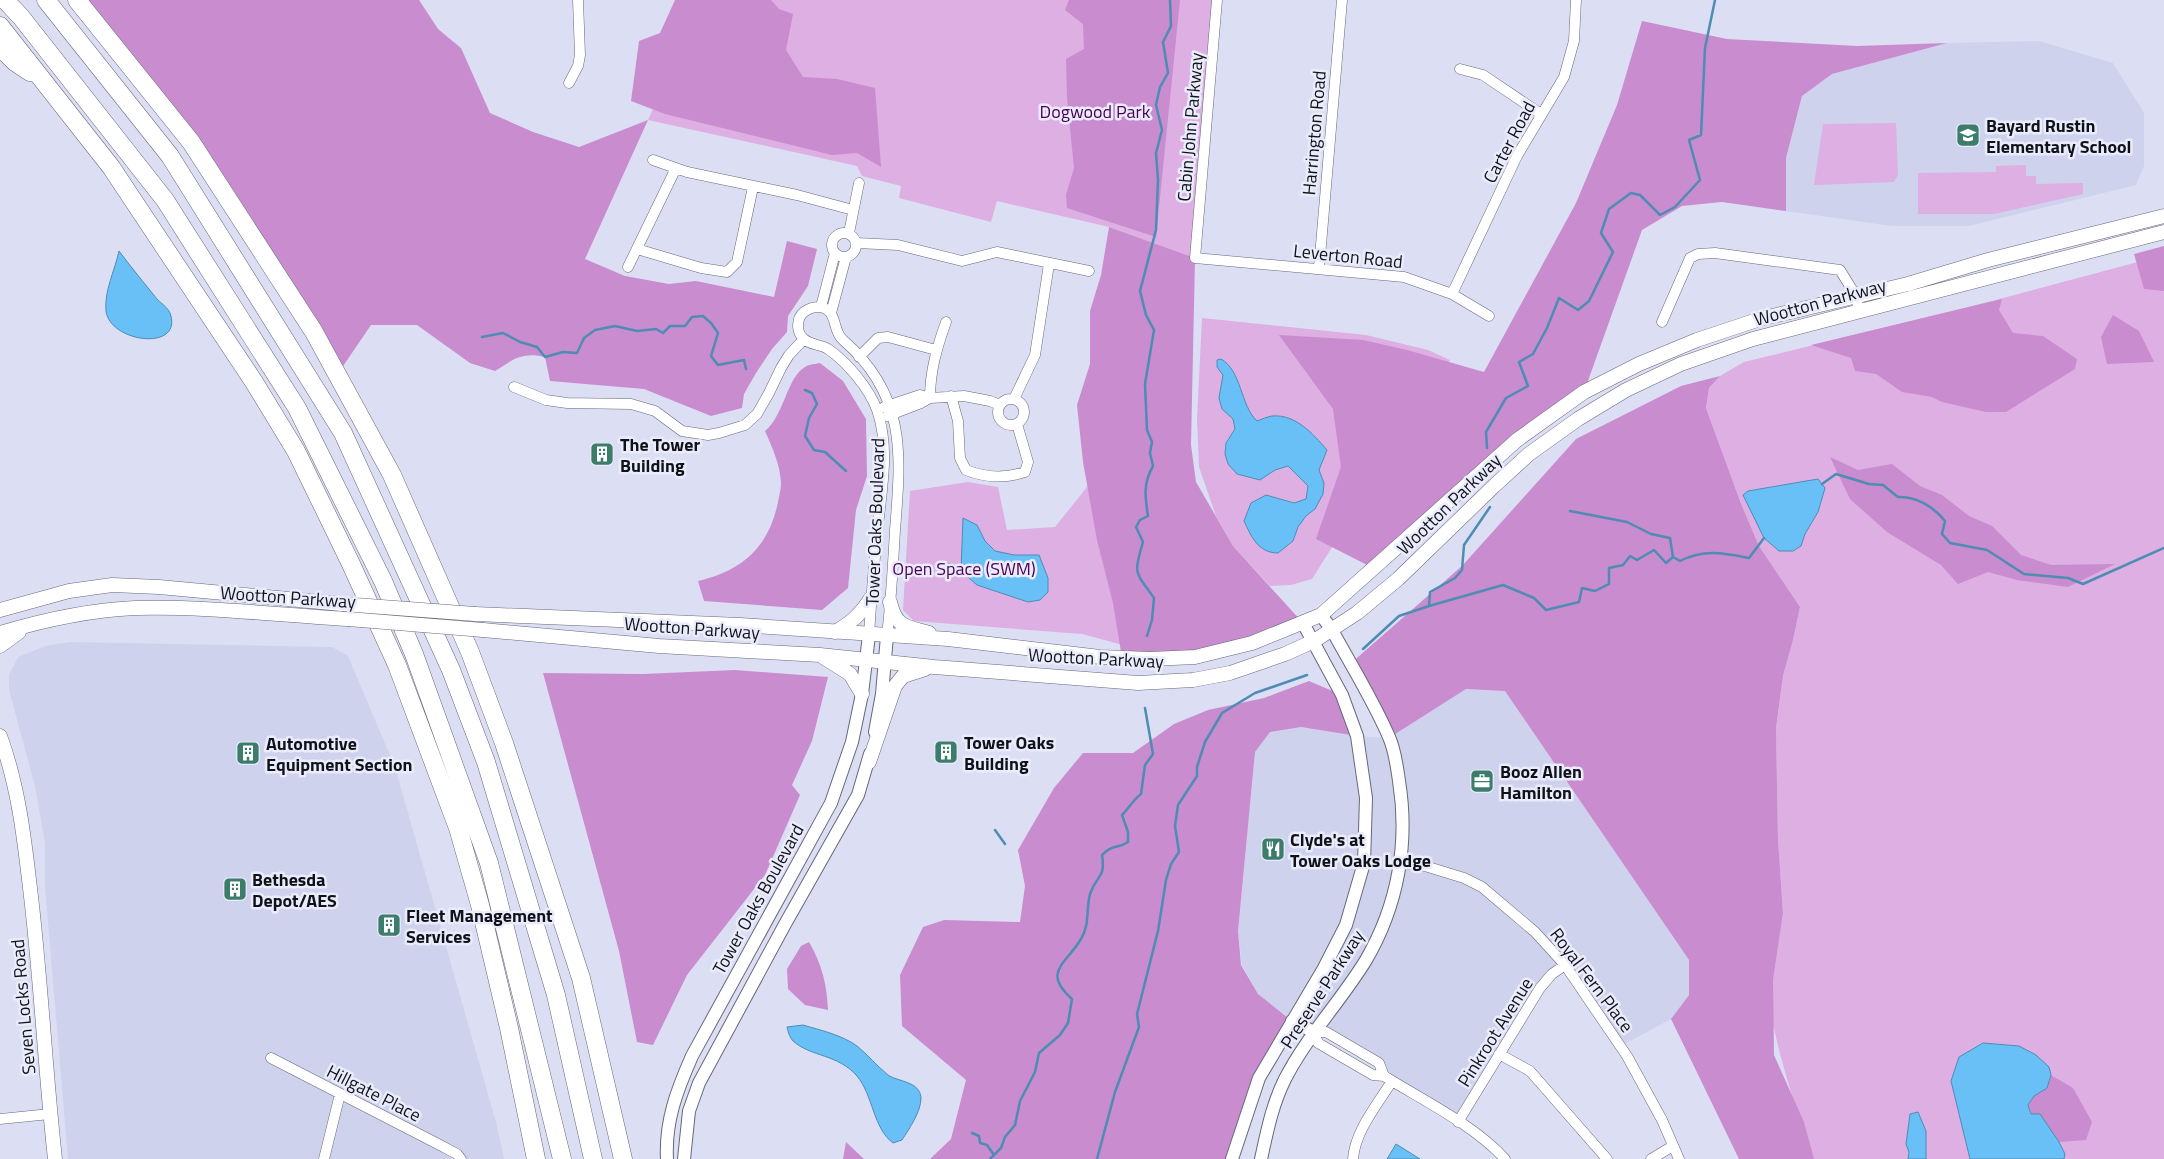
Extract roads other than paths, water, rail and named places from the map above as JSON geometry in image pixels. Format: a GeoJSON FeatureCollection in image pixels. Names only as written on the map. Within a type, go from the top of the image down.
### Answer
{"type":"FeatureCollection","features":[{"type":"Feature","properties":{"kind":"highway"},"geometry":{"type":"LineString","coordinates":[[5,0],[21,16],[165,200],[297,408],[383,581],[414,654],[489,862],[562,1159]]}},
{"type":"Feature","properties":{"kind":"highway"},"geometry":{"type":"LineString","coordinates":[[46,0],[170,156],[343,433],[451,670],[486,762],[556,995],[593,1159]]}},
{"type":"Feature","properties":{"kind":"highway"},"geometry":{"type":"LineString","coordinates":[[77,0],[116,47],[201,158],[314,332],[392,474],[470,652],[504,743],[581,978],[623,1159]]}},
{"type":"Feature","properties":{"kind":"highway"},"geometry":{"type":"LineString","coordinates":[[0,26],[111,167],[243,366],[296,451],[397,665],[458,828],[480,905],[510,1028],[536,1159]]}},
{"type":"Feature","properties":{"kind":"highway"},"geometry":{"type":"LineString","coordinates":[[0,47],[15,62],[43,80]]}},
{"type":"Feature","properties":{"kind":"main road","name":"Wootton Parkway"},"geometry":{"type":"LineString","coordinates":[[0,610],[69,591],[112,585],[159,587],[475,614],[681,622],[948,639],[1100,657],[1150,659],[1195,657],[1252,643],[1321,615],[1338,602],[1517,440],[1584,392],[1639,364],[1697,340],[1760,319],[1908,284],[1988,260],[2164,216]]}},
{"type":"Feature","properties":{"kind":"main road","name":"Wootton Parkway"},"geometry":{"type":"LineString","coordinates":[[0,634],[72,615],[134,608],[179,609],[348,619],[659,646],[820,655],[934,667],[1138,682],[1193,680],[1230,673],[1285,654],[1314,641],[1332,630],[1357,613],[1398,579],[1529,454],[1578,419],[1626,390],[1681,364],[1753,339],[2164,232]]}},
{"type":"Feature","properties":{"kind":"main road"},"geometry":{"type":"LineString","coordinates":[[834,632],[850,624],[863,611],[871,598]]}},
{"type":"Feature","properties":{"kind":"main road"},"geometry":{"type":"LineString","coordinates":[[890,602],[894,617],[900,623],[948,639]]}},
{"type":"Feature","properties":{"kind":"main road"},"geometry":{"type":"LineString","coordinates":[[0,646],[29,625]]}},
{"type":"Feature","properties":{"kind":"main road"},"geometry":{"type":"LineString","coordinates":[[820,655],[848,672],[862,694]]}},
{"type":"Feature","properties":{"kind":"main road"},"geometry":{"type":"LineString","coordinates":[[869,762],[895,686],[903,676],[910,672],[934,667]]}},
{"type":"Feature","properties":{"kind":"main road","name":"Seven Locks Road"},"geometry":{"type":"LineString","coordinates":[[0,736],[8,759],[22,819],[38,953],[55,1159]]}},
{"type":"Feature","properties":{"kind":"street"},"geometry":{"type":"LineString","coordinates":[[569,82],[578,66],[580,55],[578,0]]}},
{"type":"Feature","properties":{"kind":"street","name":"Cabin John Parkway"},"geometry":{"type":"LineString","coordinates":[[1195,258],[1217,0]]}},
{"type":"Feature","properties":{"kind":"street","name":"Harrington Road"},"geometry":{"type":"LineString","coordinates":[[1318,268],[1342,0]]}},
{"type":"Feature","properties":{"kind":"street","name":"Carter Road"},"geometry":{"type":"LineString","coordinates":[[1452,294],[1517,156],[1564,77],[1574,41],[1576,0]]}},
{"type":"Feature","properties":{"kind":"street"},"geometry":{"type":"LineString","coordinates":[[1460,69],[1483,75],[1541,114]]}},
{"type":"Feature","properties":{"kind":"street"},"geometry":{"type":"LineString","coordinates":[[653,160],[676,168],[753,187],[797,195],[853,210]]}},
{"type":"Feature","properties":{"kind":"street"},"geometry":{"type":"LineString","coordinates":[[628,267],[676,168]]}},
{"type":"Feature","properties":{"kind":"street"},"geometry":{"type":"LineString","coordinates":[[849,233],[859,183]]}},
{"type":"Feature","properties":{"kind":"street"},"geometry":{"type":"LineString","coordinates":[[637,249],[683,264],[727,272],[737,262],[753,187]]}},
{"type":"Feature","properties":{"kind":"street"},"geometry":{"type":"LineString","coordinates":[[514,387],[546,400],[567,403],[631,404],[655,411],[682,431],[708,434],[720,433],[745,425],[757,414],[785,362],[804,339],[798,329],[800,317],[809,309],[821,307],[831,313],[846,257],[854,252],[857,243],[854,236],[849,233],[838,234],[834,237],[832,246],[835,253],[821,307]]}},
{"type":"Feature","properties":{"kind":"street"},"geometry":{"type":"LineString","coordinates":[[857,243],[898,245],[962,261],[997,252],[1089,271]]}},
{"type":"Feature","properties":{"kind":"street"},"geometry":{"type":"LineString","coordinates":[[835,253],[846,257]]}},
{"type":"Feature","properties":{"kind":"street"},"geometry":{"type":"LineString","coordinates":[[1662,322],[1690,258],[1698,254],[1714,253],[1840,270],[1856,296],[1859,311]]}},
{"type":"Feature","properties":{"kind":"street","name":"Leverton Road"},"geometry":{"type":"LineString","coordinates":[[1195,258],[1318,268],[1404,278],[1452,294],[1488,316]]}},
{"type":"Feature","properties":{"kind":"street"},"geometry":{"type":"LineString","coordinates":[[1014,399],[1034,354],[1049,264]]}},
{"type":"Feature","properties":{"kind":"street","name":"Tower Oaks Boulevard"},"geometry":{"type":"LineString","coordinates":[[684,1159],[689,1111],[699,1083],[858,795],[869,762],[882,694],[900,452],[891,410],[878,382],[859,357],[840,338],[831,313]]}},
{"type":"Feature","properties":{"kind":"street"},"geometry":{"type":"LineString","coordinates":[[930,398],[930,385],[936,350],[946,322]]}},
{"type":"Feature","properties":{"kind":"street"},"geometry":{"type":"LineString","coordinates":[[859,357],[878,338],[888,337],[936,350]]}},
{"type":"Feature","properties":{"kind":"street","name":"Tower Oaks Boulevard"},"geometry":{"type":"LineString","coordinates":[[667,1159],[666,1144],[669,1118],[675,1095],[692,1056],[831,803],[852,742],[862,694],[884,486],[884,435],[878,414],[860,380],[828,349],[804,339]]}},
{"type":"Feature","properties":{"kind":"street"},"geometry":{"type":"LineString","coordinates":[[878,414],[891,410],[920,395],[930,398],[964,396],[1000,405]]}},
{"type":"Feature","properties":{"kind":"street"},"geometry":{"type":"LineString","coordinates":[[951,396],[958,421],[960,458],[966,470],[979,475],[1009,478],[1025,472],[1028,462],[1017,424]]}},
{"type":"Feature","properties":{"kind":"street"},"geometry":{"type":"LineString","coordinates":[[1008,399],[1014,399],[1020,403],[1024,410],[1023,417],[1017,424],[1007,425],[1002,422],[998,415],[1000,405],[1008,399]]}},
{"type":"Feature","properties":{"kind":"street","name":"Preserve Parkway"},"geometry":{"type":"LineString","coordinates":[[1261,1159],[1272,1110],[1285,1079],[1314,1032],[1366,960],[1391,904],[1400,863],[1403,810],[1396,764],[1389,738],[1332,630],[1321,615]]}},
{"type":"Feature","properties":{"kind":"street","name":"Preserve Parkway"},"geometry":{"type":"LineString","coordinates":[[1232,1159],[1259,1078],[1324,968],[1346,925],[1357,893],[1365,851],[1366,798],[1357,736],[1342,695],[1303,623]]}},
{"type":"Feature","properties":{"kind":"street","name":"Royal Fern Place"},"geometry":{"type":"LineString","coordinates":[[1400,863],[1425,866],[1464,878],[1482,887],[1535,932],[1565,965],[1627,1056],[1679,1159]]}},
{"type":"Feature","properties":{"kind":"street","name":"Pinkroot Avenue"},"geometry":{"type":"LineString","coordinates":[[1458,1122],[1540,988],[1552,974],[1565,965]]}},
{"type":"Feature","properties":{"kind":"street"},"geometry":{"type":"LineString","coordinates":[[1292,1020],[1314,1032],[1326,1032],[1379,1063],[1388,1079],[1490,1143],[1505,1159]]}},
{"type":"Feature","properties":{"kind":"street"},"geometry":{"type":"LineString","coordinates":[[1499,1054],[1530,1071],[1607,1159]]}},
{"type":"Feature","properties":{"kind":"street","name":"Hillgate Place"},"geometry":{"type":"LineString","coordinates":[[271,1058],[457,1154],[461,1159]]}},
{"type":"Feature","properties":{"kind":"street"},"geometry":{"type":"LineString","coordinates":[[1353,1159],[1354,1150],[1361,1131],[1388,1079]]}},
{"type":"Feature","properties":{"kind":"street"},"geometry":{"type":"LineString","coordinates":[[324,1159],[340,1094]]}},
{"type":"Feature","properties":{"kind":"street"},"geometry":{"type":"LineString","coordinates":[[0,1119],[50,1114]]}},
{"type":"Feature","properties":{"kind":"street"},"geometry":{"type":"LineString","coordinates":[[1651,1159],[1673,1146]]}},
{"type":"Feature","properties":{"kind":"water"},"geometry":{"type":"Polygon","coordinates":[[[119,251],[157,299],[169,311],[171,325],[166,334],[157,338],[145,339],[132,336],[110,322],[106,311],[106,303],[119,251]]]}},
{"type":"Feature","properties":{"kind":"water"},"geometry":{"type":"Polygon","coordinates":[[[1221,359],[1228,364],[1233,372],[1247,406],[1257,421],[1272,416],[1289,418],[1303,426],[1327,450],[1319,470],[1324,483],[1323,494],[1315,509],[1306,516],[1298,527],[1293,541],[1278,553],[1260,547],[1249,532],[1244,521],[1251,503],[1266,495],[1294,503],[1306,499],[1308,486],[1288,466],[1275,470],[1260,480],[1237,474],[1228,464],[1225,454],[1226,443],[1235,429],[1233,419],[1222,409],[1219,398],[1223,375],[1217,367],[1217,360],[1221,359]]]}},
{"type":"Feature","properties":{"kind":"water"},"geometry":{"type":"Polygon","coordinates":[[[1818,479],[1825,488],[1818,512],[1805,534],[1801,546],[1793,551],[1779,551],[1764,538],[1743,495],[1748,491],[1818,479]]]}},
{"type":"Feature","properties":{"kind":"water"},"geometry":{"type":"Polygon","coordinates":[[[963,518],[977,525],[985,541],[995,551],[1014,555],[1039,555],[1048,578],[1048,592],[1040,600],[1028,602],[977,585],[961,571],[963,518]]]}},
{"type":"Feature","properties":{"kind":"water"},"geometry":{"type":"Polygon","coordinates":[[[803,1025],[831,1033],[851,1042],[888,1075],[917,1088],[921,1098],[919,1109],[902,1140],[893,1143],[886,1137],[877,1120],[867,1092],[850,1069],[793,1041],[787,1027],[803,1025]]]}},
{"type":"Feature","properties":{"kind":"water"},"geometry":{"type":"Polygon","coordinates":[[[1983,1043],[2019,1046],[2036,1055],[2049,1067],[2051,1075],[2047,1088],[2034,1096],[2028,1105],[2031,1114],[2040,1114],[2059,1142],[2065,1154],[2064,1159],[1970,1159],[1951,1081],[1959,1057],[1983,1043]]]}},
{"type":"Feature","properties":{"kind":"water"},"geometry":{"type":"Polygon","coordinates":[[[1918,1112],[1926,1131],[1926,1159],[1908,1159],[1909,1152],[1906,1144],[1910,1114],[1918,1112]]]}},
{"type":"Feature","properties":{"kind":"water"},"geometry":{"type":"Polygon","coordinates":[[[1396,1144],[1420,1159],[1387,1159],[1396,1144]]]}},
{"type":"Feature","properties":{"kind":"waterway"},"geometry":{"type":"LineString","coordinates":[[1147,636],[1152,620],[1154,598],[1138,572],[1137,567],[1143,542],[1136,527],[1140,520],[1148,516],[1146,490],[1153,466],[1150,453],[1152,442],[1147,430],[1145,384],[1154,330],[1146,315],[1140,291],[1156,230],[1158,180],[1156,153],[1162,130],[1156,105],[1160,87],[1168,73],[1163,42],[1171,26],[1170,0]]}},
{"type":"Feature","properties":{"kind":"waterway"},"geometry":{"type":"LineString","coordinates":[[1487,448],[1486,432],[1506,398],[1528,386],[1519,362],[1533,354],[1547,328],[1559,298],[1578,310],[1589,301],[1613,252],[1601,233],[1609,209],[1631,193],[1640,195],[1660,215],[1675,207],[1700,180],[1689,140],[1701,135],[1705,48],[1715,0]]}},
{"type":"Feature","properties":{"kind":"waterway"},"geometry":{"type":"LineString","coordinates":[[482,337],[503,333],[520,342],[537,347],[545,357],[563,352],[577,353],[584,338],[595,330],[615,326],[637,331],[656,329],[663,333],[670,326],[685,326],[692,317],[703,316],[718,333],[711,356],[718,365],[744,360],[746,369]]}},
{"type":"Feature","properties":{"kind":"waterway"},"geometry":{"type":"LineString","coordinates":[[805,390],[812,393],[817,404],[809,418],[805,436],[814,450],[825,452],[846,471]]}},
{"type":"Feature","properties":{"kind":"waterway"},"geometry":{"type":"LineString","coordinates":[[1822,484],[1836,474],[1869,484],[1883,485],[1898,497],[1918,500],[1936,511],[1945,521],[1942,534],[1950,543],[1987,550],[2024,574],[2068,578],[2083,584],[2164,548]]}},
{"type":"Feature","properties":{"kind":"waterway"},"geometry":{"type":"LineString","coordinates":[[1363,649],[1399,616],[1429,606],[1430,592],[1455,578],[1462,570],[1464,545],[1490,507]]}},
{"type":"Feature","properties":{"kind":"waterway"},"geometry":{"type":"LineString","coordinates":[[1570,511],[1627,522],[1651,534],[1670,538],[1673,557],[1680,561],[1706,553],[1749,558],[1764,538]]}},
{"type":"Feature","properties":{"kind":"waterway"},"geometry":{"type":"LineString","coordinates":[[1429,606],[1503,585],[1534,598],[1546,610],[1579,602],[1582,588],[1595,591],[1609,584],[1609,568],[1623,565],[1630,556],[1637,560],[1654,550],[1666,563],[1673,557]]}},
{"type":"Feature","properties":{"kind":"waterway"},"geometry":{"type":"LineString","coordinates":[[940,562],[958,567],[962,565]]}},
{"type":"Feature","properties":{"kind":"waterway"},"geometry":{"type":"LineString","coordinates":[[1097,1159],[1115,1092],[1139,1027],[1137,1014],[1158,931],[1166,880],[1171,864],[1179,852],[1175,826],[1178,805],[1197,776],[1197,767],[1205,742],[1222,713],[1255,693],[1307,675]]}},
{"type":"Feature","properties":{"kind":"waterway"},"geometry":{"type":"LineString","coordinates":[[990,1159],[1001,1148],[1005,1137],[1015,1125],[1020,1101],[1035,1072],[1039,1053],[1060,1035],[1068,1023],[1072,999],[1058,982],[1058,974],[1064,961],[1084,934],[1090,894],[1103,869],[1102,855],[1109,849],[1128,842],[1128,832],[1122,815],[1141,794],[1145,765],[1153,754],[1145,708]]}},
{"type":"Feature","properties":{"kind":"waterway"},"geometry":{"type":"LineString","coordinates":[[995,830],[1005,844]]}},
{"type":"Feature","properties":{"kind":"waterway"},"geometry":{"type":"LineString","coordinates":[[972,1133],[979,1136],[980,1143],[987,1145],[994,1155]]}},
{"type":"Feature","properties":{"kind":"place","name":"Bayard Rustin Elementary School"},"geometry":{"type":"Point","coordinates":[1968,135]}},
{"type":"Feature","properties":{"kind":"place","name":"The Tower Building"},"geometry":{"type":"Point","coordinates":[602,454]}},
{"type":"Feature","properties":{"kind":"place","name":"Tower Oaks Building"},"geometry":{"type":"Point","coordinates":[946,752]}},
{"type":"Feature","properties":{"kind":"place","name":"Automotive Equipment Section"},"geometry":{"type":"Point","coordinates":[248,753]}},
{"type":"Feature","properties":{"kind":"place","name":"Booz Allen Hamilton"},"geometry":{"type":"Point","coordinates":[1482,781]}},
{"type":"Feature","properties":{"kind":"place","name":"Clyde's at Tower Oaks Lodge"},"geometry":{"type":"Point","coordinates":[1273,849]}},
{"type":"Feature","properties":{"kind":"place","name":"Bethesda Depot/AES"},"geometry":{"type":"Point","coordinates":[235,889]}},
{"type":"Feature","properties":{"kind":"place","name":"Fleet Management Services"},"geometry":{"type":"Point","coordinates":[389,925]}},
{"type":"Feature","properties":{"kind":"park label","name":"Dogwood Park"},"geometry":{"type":"Point","coordinates":[1095,111]}},
{"type":"Feature","properties":{"kind":"park label","name":"Open Space (SWM)"},"geometry":{"type":"Point","coordinates":[964,568]}}]}
